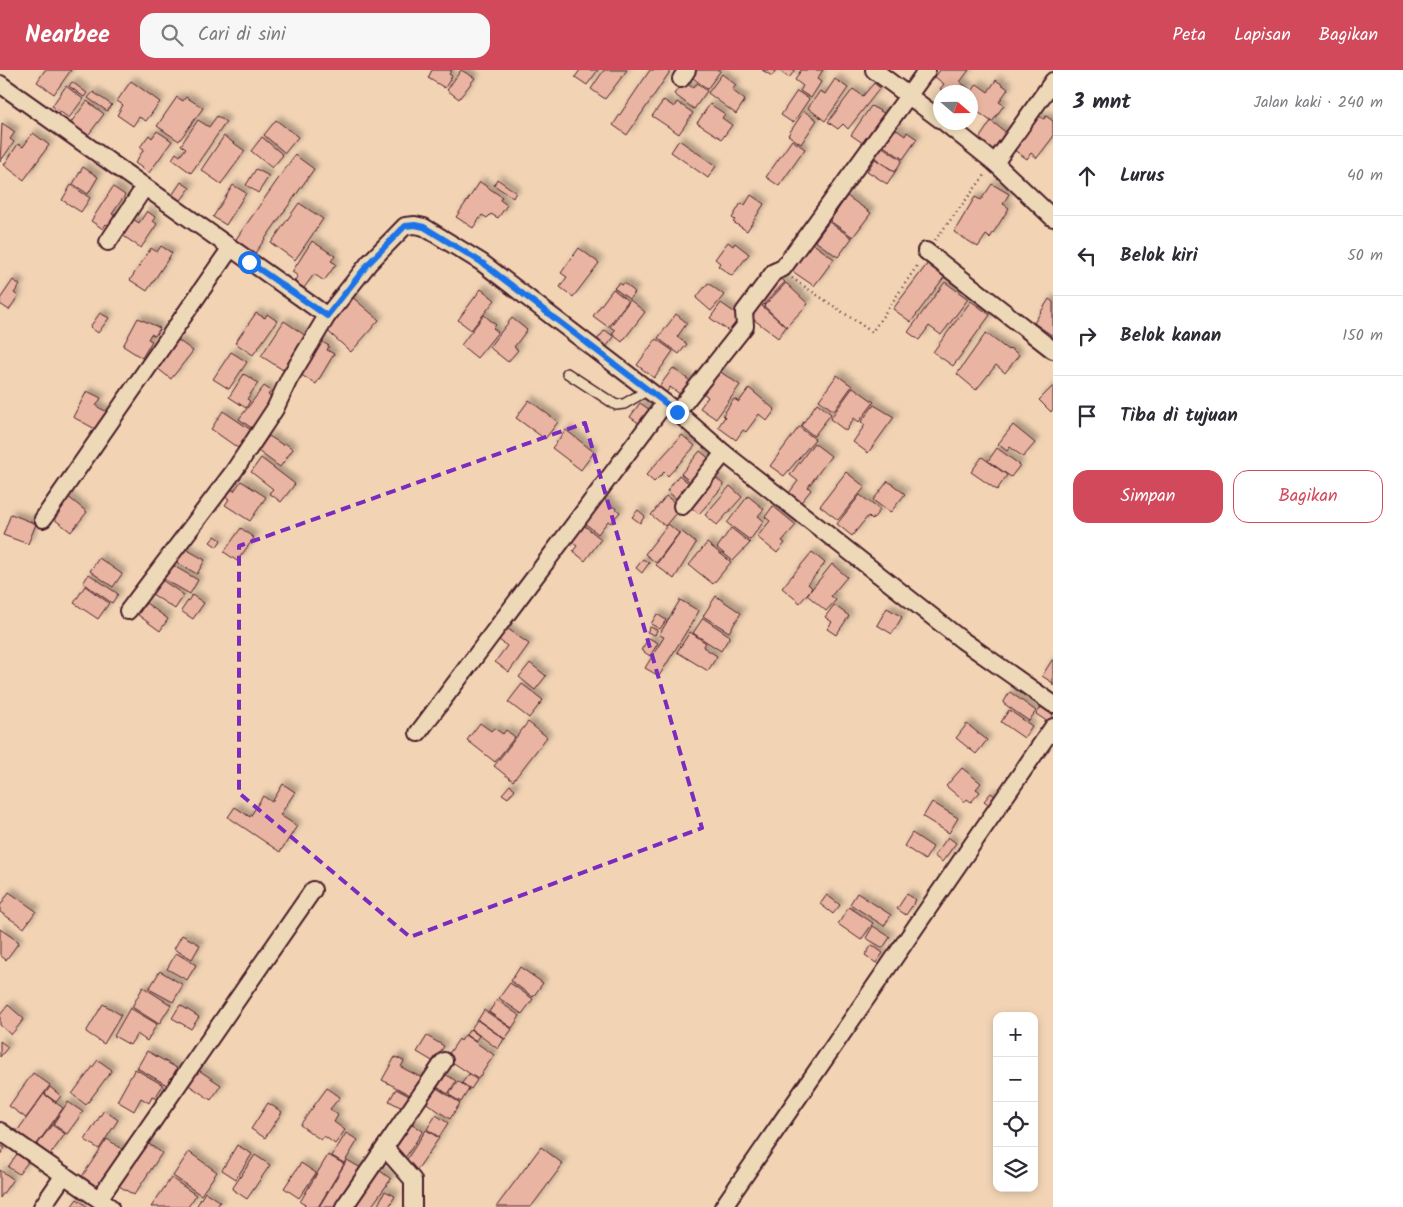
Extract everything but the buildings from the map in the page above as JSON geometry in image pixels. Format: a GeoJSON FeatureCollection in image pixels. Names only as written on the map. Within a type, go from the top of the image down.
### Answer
{"type":"FeatureCollection","features":[{"type":"Feature","properties":{"kind":"street"},"geometry":{"type":"LineString","coordinates":[[874,70],[933,114]]}},
{"type":"Feature","properties":{"kind":"street"},"geometry":{"type":"LineString","coordinates":[[418,733],[671,408],[745,326],[744,312],[774,272],[784,268],[927,70]]}},
{"type":"Feature","properties":{"kind":"street"},"geometry":{"type":"LineString","coordinates":[[995,162],[1053,81]]}},
{"type":"Feature","properties":{"kind":"street"},"geometry":{"type":"LineString","coordinates":[[0,84],[327,316]]}},
{"type":"Feature","properties":{"kind":"street"},"geometry":{"type":"LineString","coordinates":[[954,130],[995,162],[1053,218]]}},
{"type":"Feature","properties":{"kind":"street"},"geometry":{"type":"LineString","coordinates":[[108,242],[144,188]]}},
{"type":"Feature","properties":{"kind":"street"},"geometry":{"type":"LineString","coordinates":[[128,611],[234,472],[275,409],[289,378],[327,316],[369,263],[405,226],[415,225],[424,227],[481,262],[671,408],[724,453],[962,640],[1008,670],[1053,704]]}},
{"type":"Feature","properties":{"kind":"street"},"geometry":{"type":"LineString","coordinates":[[43,519],[230,249]]}},
{"type":"Feature","properties":{"kind":"street"},"geometry":{"type":"LineString","coordinates":[[926,251],[1053,350]]}},
{"type":"Feature","properties":{"kind":"street"},"geometry":{"type":"LineString","coordinates":[[682,506],[724,453]]}},
{"type":"Feature","properties":{"kind":"street"},"geometry":{"type":"LineString","coordinates":[[723,1207],[1053,727]]}},
{"type":"Feature","properties":{"kind":"street"},"geometry":{"type":"LineString","coordinates":[[0,1131],[104,1203],[312,890]]}},
{"type":"Feature","properties":{"kind":"street"},"geometry":{"type":"LineString","coordinates":[[344,1207],[444,1061]]}},
{"type":"Feature","properties":{"kind":"street"},"geometry":{"type":"LineString","coordinates":[[385,1148],[413,1180],[413,1207]]}},
{"type":"Feature","properties":{"kind":"street"},"geometry":{"type":"LineString","coordinates":[[42,1207],[64,1175]]}},
{"type":"Feature","properties":{"kind":"lane"},"geometry":{"type":"LineString","coordinates":[[567,373],[616,405],[624,404],[648,390]]}},
{"type":"Feature","properties":{"kind":"path"},"geometry":{"type":"LineString","coordinates":[[784,268],[788,276],[872,332]]}},
{"type":"Feature","properties":{"kind":"highlighted area"},"geometry":{"type":"Polygon","coordinates":[[[585,423],[702,828],[410,937],[239,793],[239,546],[585,423]]]}},
{"type":"Feature","properties":{"kind":"route"},"geometry":{"type":"LineString","coordinates":[[249,262],[327,316],[369,263],[405,226],[415,225],[424,227],[481,262],[677,412]]}}]}
